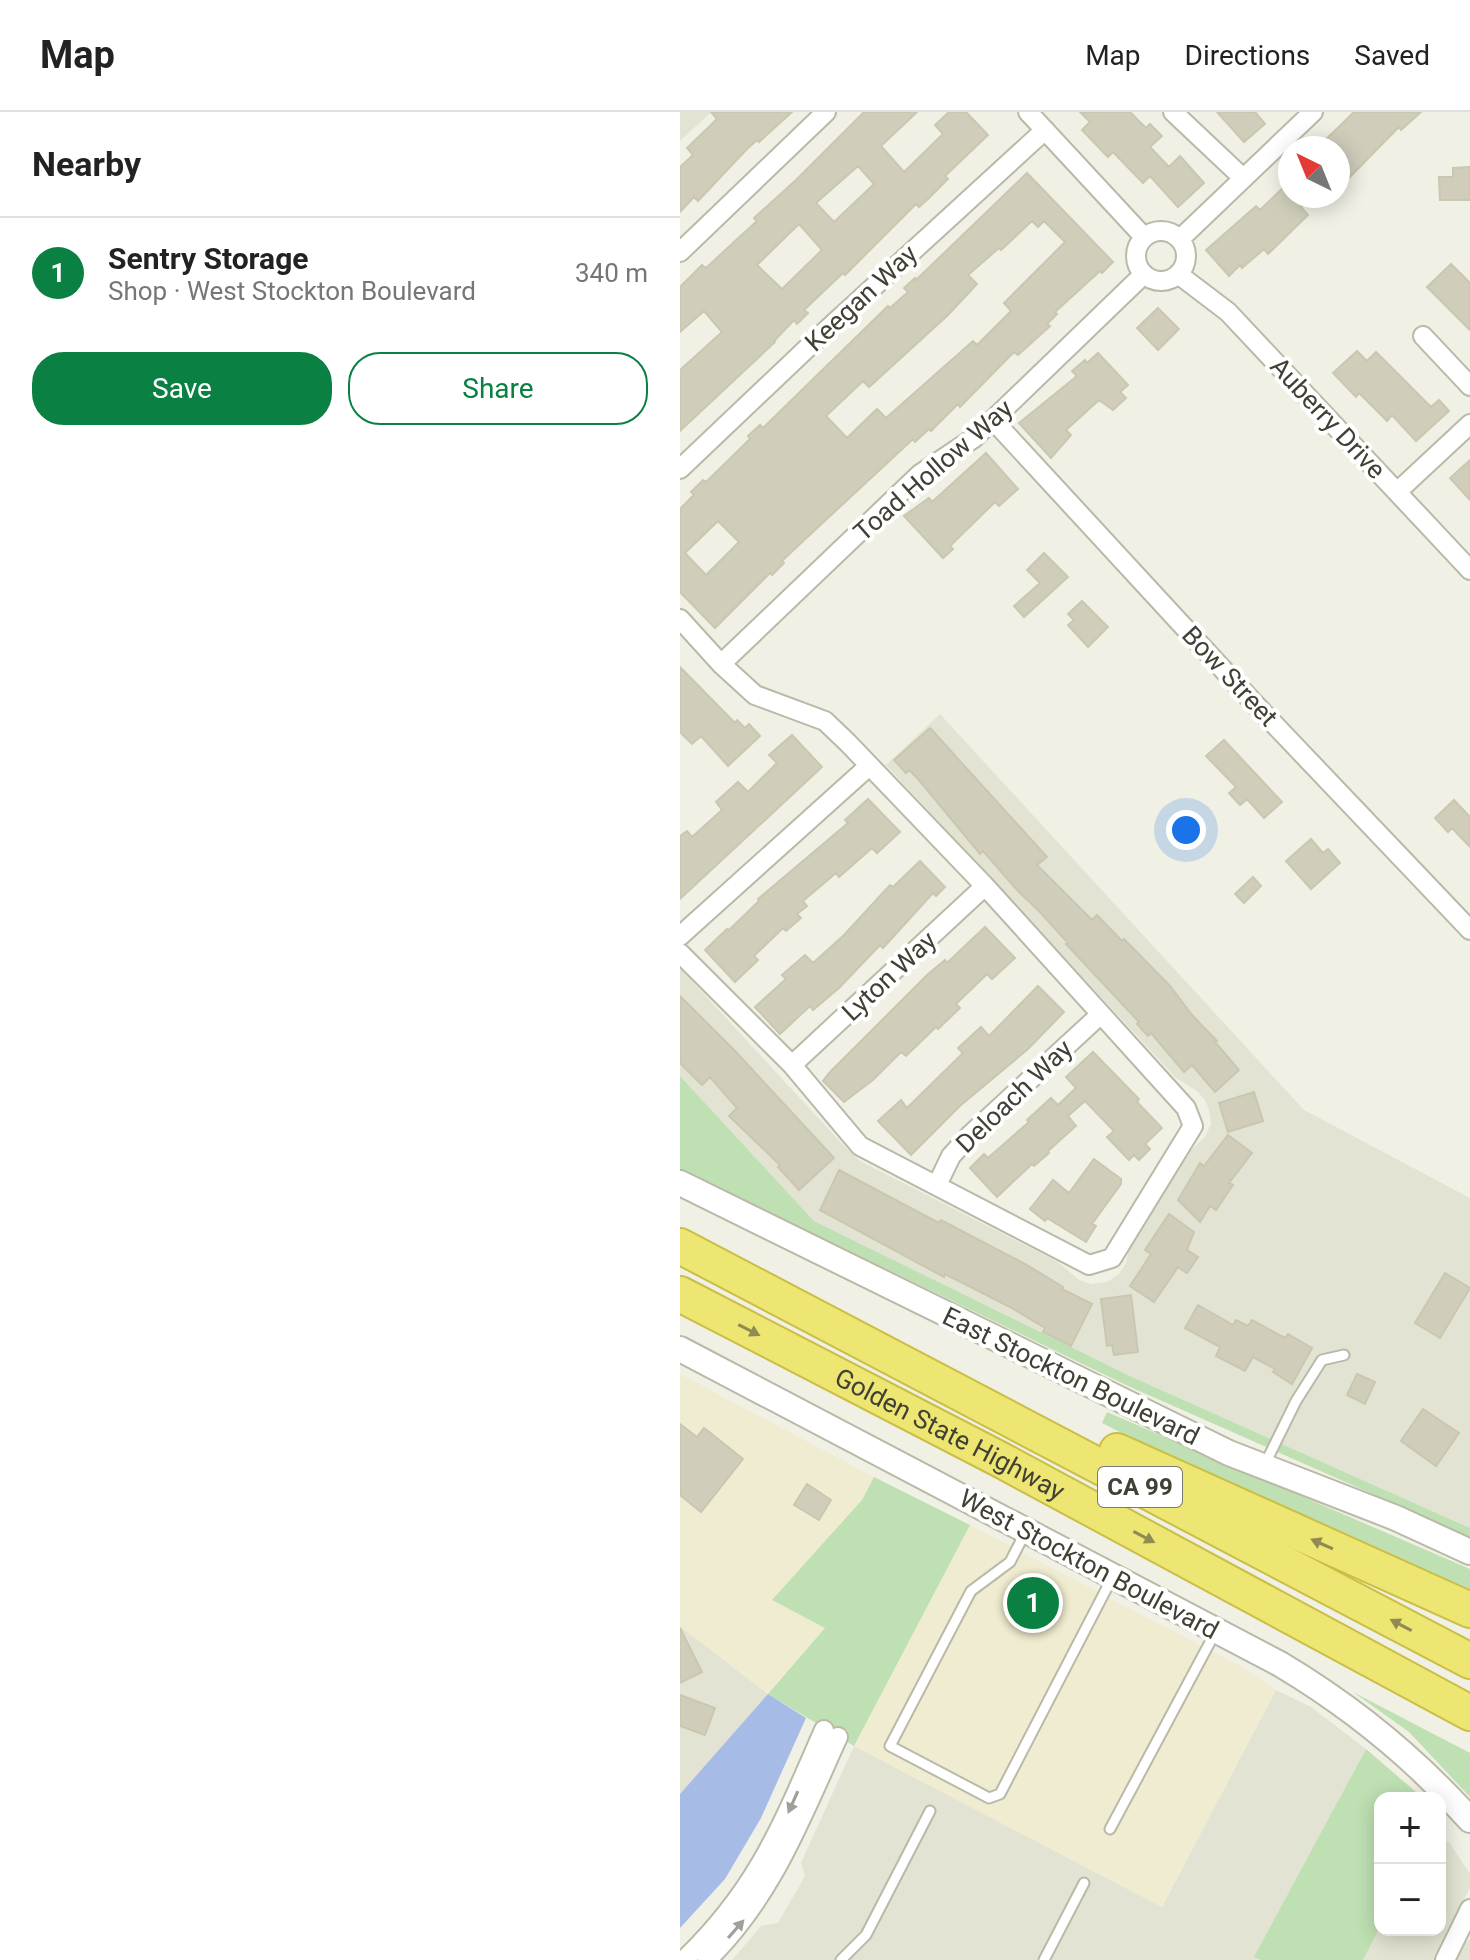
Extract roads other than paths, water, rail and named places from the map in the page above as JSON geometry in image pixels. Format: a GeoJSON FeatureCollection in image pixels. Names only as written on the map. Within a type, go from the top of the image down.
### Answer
{"type":"FeatureCollection","features":[{"type":"Feature","properties":{"kind":"highway","name":"Golden State Highway"},"geometry":{"type":"LineString","coordinates":[[680,1246],[1470,1661]]}},
{"type":"Feature","properties":{"kind":"highway","name":"Golden State Highway"},"geometry":{"type":"LineString","coordinates":[[680,1294],[1001,1460],[1470,1713]]}},
{"type":"Feature","properties":{"kind":"highway"},"geometry":{"type":"LineString","coordinates":[[810,1313],[1470,1610]]}},
{"type":"Feature","properties":{"kind":"street"},"geometry":{"type":"LineString","coordinates":[[680,252],[826,112]]}},
{"type":"Feature","properties":{"kind":"street"},"geometry":{"type":"LineString","coordinates":[[1028,112],[1144,237]]}},
{"type":"Feature","properties":{"kind":"street"},"geometry":{"type":"LineString","coordinates":[[1173,112],[1243,178]]}},
{"type":"Feature","properties":{"kind":"street"},"geometry":{"type":"LineString","coordinates":[[1180,239],[1313,112]]}},
{"type":"Feature","properties":{"kind":"street","name":"Keegan Way"},"geometry":{"type":"LineString","coordinates":[[680,469],[1045,130]]}},
{"type":"Feature","properties":{"kind":"street"},"geometry":{"type":"LineString","coordinates":[[1161,231],[1180,239],[1186,250],[1186,259],[1178,274],[1164,281],[1144,274],[1137,263],[1136,253],[1144,237],[1161,231]]}},
{"type":"Feature","properties":{"kind":"street","name":"Toad Hollow Way"},"geometry":{"type":"LineString","coordinates":[[721,664],[920,474],[974,438],[1144,274]]}},
{"type":"Feature","properties":{"kind":"street","name":"Auberry Drive"},"geometry":{"type":"LineString","coordinates":[[1178,274],[1228,312],[1470,570]]}},
{"type":"Feature","properties":{"kind":"street"},"geometry":{"type":"LineString","coordinates":[[1423,336],[1470,386]]}},
{"type":"Feature","properties":{"kind":"street","name":"Bow Street"},"geometry":{"type":"LineString","coordinates":[[993,420],[1253,702],[1470,930]]}},
{"type":"Feature","properties":{"kind":"street"},"geometry":{"type":"LineString","coordinates":[[1397,492],[1470,424]]}},
{"type":"Feature","properties":{"kind":"street"},"geometry":{"type":"LineString","coordinates":[[680,619],[721,664],[755,695],[825,721],[985,886],[1186,1108],[1193,1126],[1112,1258],[1089,1265],[860,1146],[792,1065],[680,953]]}},
{"type":"Feature","properties":{"kind":"street"},"geometry":{"type":"LineString","coordinates":[[680,936],[869,766]]}},
{"type":"Feature","properties":{"kind":"street","name":"Lyton Way"},"geometry":{"type":"LineString","coordinates":[[792,1065],[985,886]]}},
{"type":"Feature","properties":{"kind":"street","name":"Deloach Way"},"geometry":{"type":"LineString","coordinates":[[937,1185],[951,1156],[971,1134],[1101,1014]]}},
{"type":"Feature","properties":{"kind":"street","name":"East Stockton Boulevard"},"geometry":{"type":"LineString","coordinates":[[680,1183],[1229,1453],[1396,1518],[1470,1552]]}},
{"type":"Feature","properties":{"kind":"street","name":"West Stockton Boulevard"},"geometry":{"type":"LineString","coordinates":[[680,1349],[1216,1631],[1398,1746],[1470,1820]]}},
{"type":"Feature","properties":{"kind":"street"},"geometry":{"type":"LineString","coordinates":[[707,1960],[740,1925],[767,1871],[787,1816],[831,1734]]}},
{"type":"Feature","properties":{"kind":"street"},"geometry":{"type":"LineString","coordinates":[[684,1960],[755,1891]]}},
{"type":"Feature","properties":{"kind":"street"},"geometry":{"type":"LineString","coordinates":[[1445,1960],[1468,1918]]}},
{"type":"Feature","properties":{"kind":"lane"},"geometry":{"type":"LineString","coordinates":[[1263,1467],[1296,1401],[1322,1360],[1344,1355]]}},
{"type":"Feature","properties":{"kind":"lane"},"geometry":{"type":"LineString","coordinates":[[1026,1531],[1010,1562],[971,1591],[890,1746],[989,1798],[1000,1794],[1112,1576]]}},
{"type":"Feature","properties":{"kind":"lane"},"geometry":{"type":"LineString","coordinates":[[1110,1829],[1216,1631]]}},
{"type":"Feature","properties":{"kind":"lane"},"geometry":{"type":"LineString","coordinates":[[841,1960],[866,1935],[930,1811]]}},
{"type":"Feature","properties":{"kind":"lane"},"geometry":{"type":"LineString","coordinates":[[1044,1960],[1084,1883]]}},
{"type":"Feature","properties":{"kind":"water"},"geometry":{"type":"Polygon","coordinates":[[[768,1694],[806,1718],[761,1818],[725,1879],[680,1928],[680,1794],[768,1694]]]}},
{"type":"Feature","properties":{"kind":"place","name":"Sentry Storage"},"geometry":{"type":"Point","coordinates":[1033,1603]}}]}
